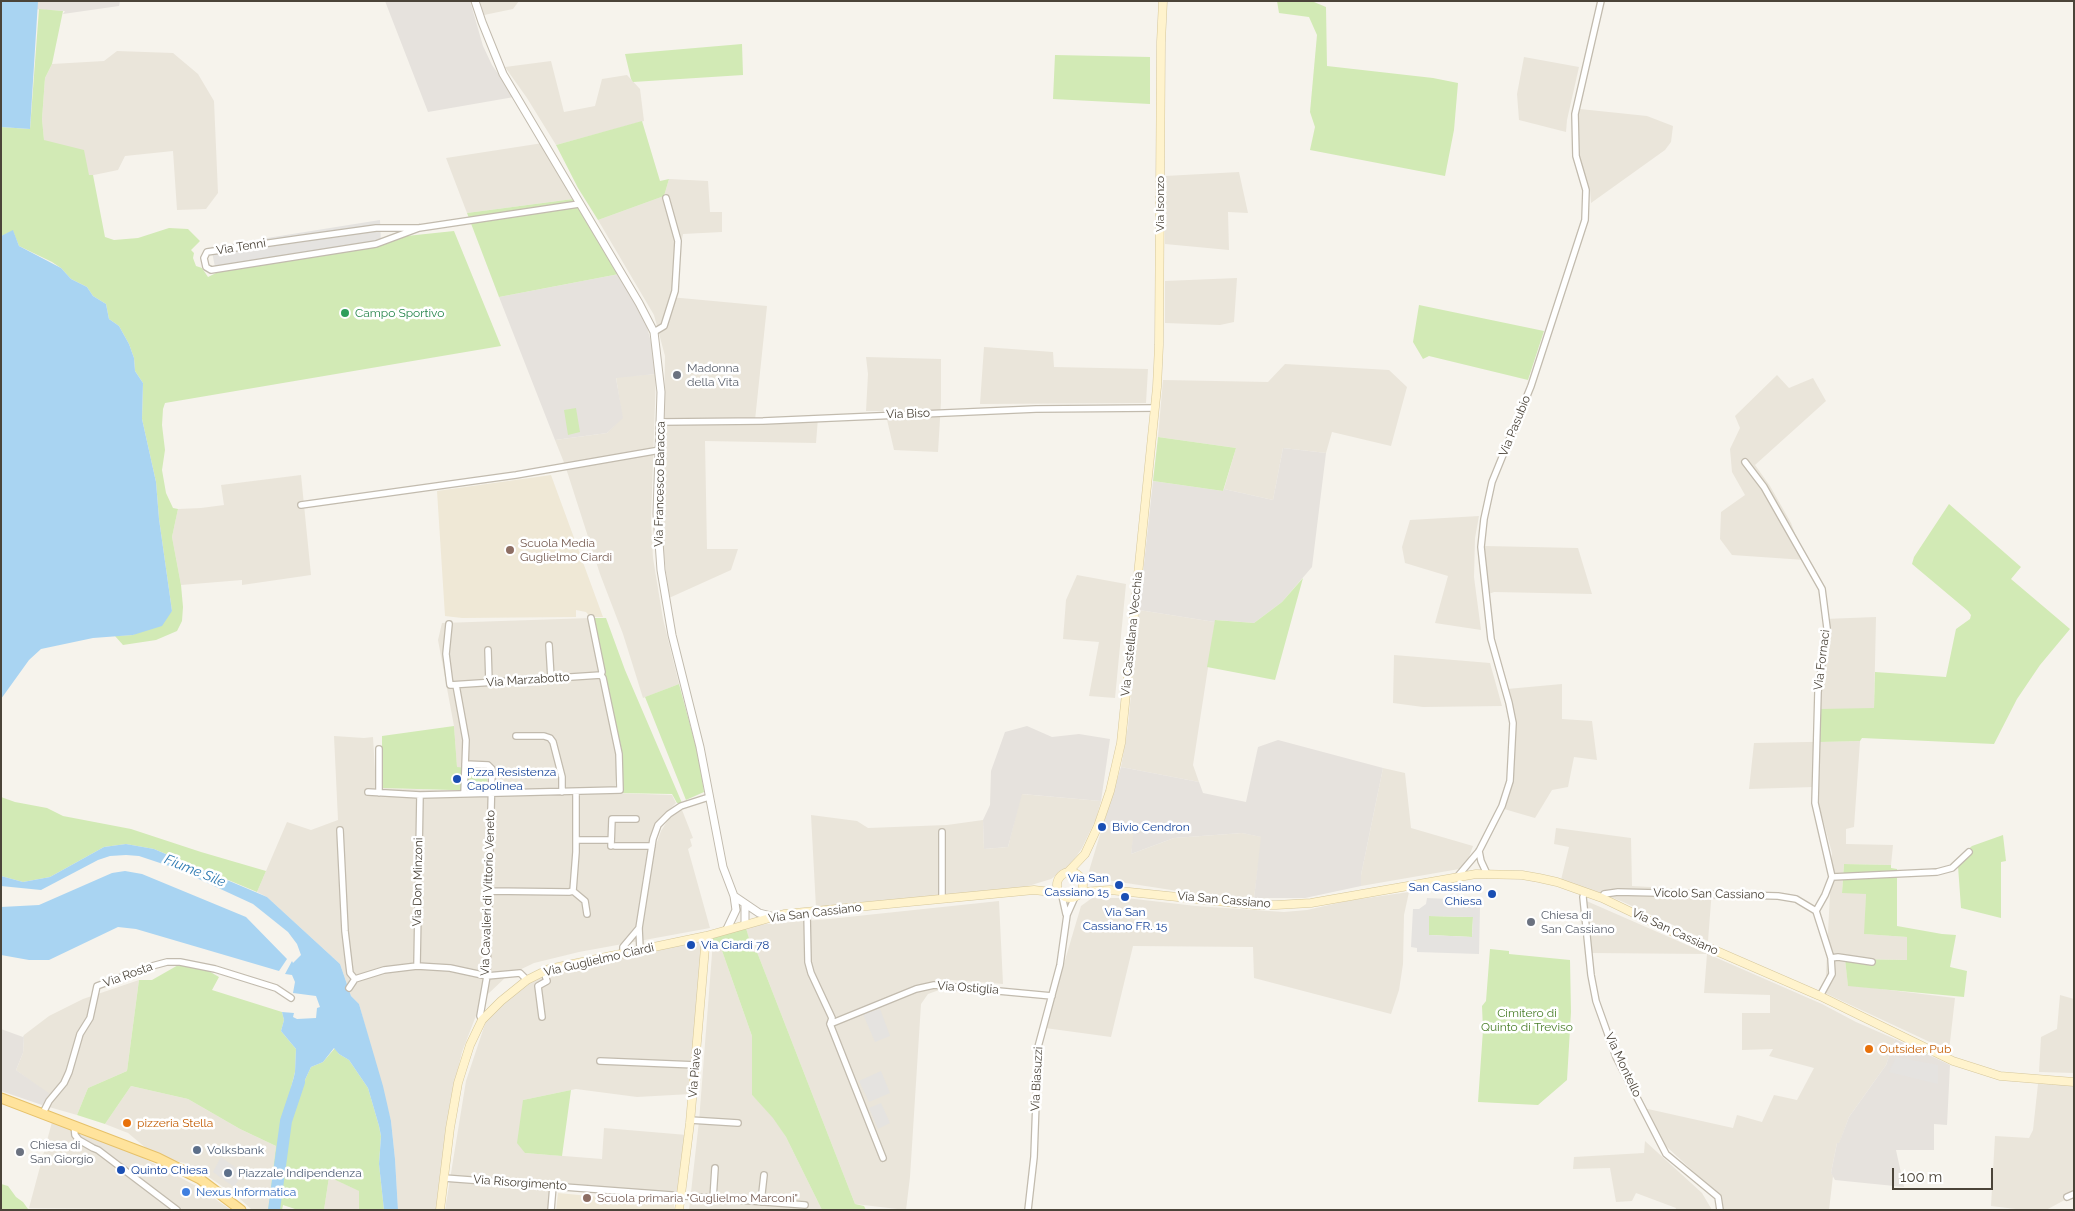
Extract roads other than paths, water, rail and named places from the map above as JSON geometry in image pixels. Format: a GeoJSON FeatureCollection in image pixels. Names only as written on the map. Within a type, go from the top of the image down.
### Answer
{"type":"FeatureCollection","features":[{"type":"Feature","properties":{"kind":"main road","name":"Via Isonzo"},"geometry":{"type":"LineString","coordinates":[[1155,408],[1159,346],[1160,87],[1163,1]]}},
{"type":"Feature","properties":{"kind":"main road","name":"Via Castellana Vecchia"},"geometry":{"type":"LineString","coordinates":[[1081,879],[1085,854],[1107,804],[1119,753],[1155,408]]}},
{"type":"Feature","properties":{"kind":"main road","name":"Via Castellana Vecchia"},"geometry":{"type":"LineString","coordinates":[[1068,872],[1085,854]]}},
{"type":"Feature","properties":{"kind":"main road"},"geometry":{"type":"LineString","coordinates":[[1068,872],[1076,874],[1081,879],[1083,885],[1078,895],[1068,898],[1061,894],[1057,887],[1058,880],[1068,872]]}},
{"type":"Feature","properties":{"kind":"main road","name":"Via San Cassiano"},"geometry":{"type":"LineString","coordinates":[[1081,879],[1093,886],[1110,890],[1255,905],[1276,905],[1311,903],[1457,877],[1487,874],[1539,878],[1602,898],[1675,933],[1820,996],[1953,1061],[1979,1071],[2000,1076],[2074,1082]]}},
{"type":"Feature","properties":{"kind":"main road","name":"Via San Cassiano"},"geometry":{"type":"LineString","coordinates":[[1034,890],[1058,880]]}},
{"type":"Feature","properties":{"kind":"main road","name":"Via San Cassiano"},"geometry":{"type":"LineString","coordinates":[[745,924],[771,916],[1034,890],[1061,894]]}},
{"type":"Feature","properties":{"kind":"main road","name":"Via San Cassiano"},"geometry":{"type":"LineString","coordinates":[[1078,895],[1110,890]]}},
{"type":"Feature","properties":{"kind":"main road","name":"Via Guglielmo Ciardi"},"geometry":{"type":"LineString","coordinates":[[440,1210],[458,1083],[470,1045],[482,1020],[501,1001],[526,980],[544,972],[590,960],[706,936],[745,924]]}},
{"type":"Feature","properties":{"kind":"main road","name":"Via Piave"},"geometry":{"type":"LineString","coordinates":[[679,1210],[696,1065],[706,936]]}},
{"type":"Feature","properties":{"kind":"main road"},"geometry":{"type":"LineString","coordinates":[[5,1100],[143,1151],[188,1173],[216,1191],[240,1210]]}},
{"type":"Feature","properties":{"kind":"street","name":"Via Francesco Baracca"},"geometry":{"type":"LineString","coordinates":[[476,1],[482,22],[503,74],[579,204],[640,303],[654,332],[661,392],[658,514],[662,579],[672,634],[700,747],[723,867],[734,896],[736,910],[745,924]]}},
{"type":"Feature","properties":{"kind":"street","name":"Via Pasubio"},"geometry":{"type":"LineString","coordinates":[[1457,877],[1473,860],[1479,850],[1502,806],[1510,781],[1513,723],[1491,639],[1481,547],[1484,519],[1492,482],[1531,386],[1586,220],[1586,190],[1576,156],[1575,114],[1601,1]]}},
{"type":"Feature","properties":{"kind":"street"},"geometry":{"type":"LineString","coordinates":[[654,332],[664,326],[675,291],[678,241],[666,198]]}},
{"type":"Feature","properties":{"kind":"street","name":"Via Tenni"},"geometry":{"type":"LineString","coordinates":[[419,228],[376,244],[211,270],[206,267],[204,258],[207,252],[376,228],[419,228],[579,204]]}},
{"type":"Feature","properties":{"kind":"street"},"geometry":{"type":"LineString","coordinates":[[386,228],[388,239]]}},
{"type":"Feature","properties":{"kind":"street","name":"Via Biso"},"geometry":{"type":"LineString","coordinates":[[661,422],[763,420],[1026,409],[1155,408]]}},
{"type":"Feature","properties":{"kind":"street"},"geometry":{"type":"LineString","coordinates":[[300,505],[516,475],[660,450]]}},
{"type":"Feature","properties":{"kind":"street","name":"Via Fornaci"},"geometry":{"type":"LineString","coordinates":[[1745,462],[1764,487],[1822,589],[1827,628],[1818,692],[1815,804],[1832,877]]}},
{"type":"Feature","properties":{"kind":"street"},"geometry":{"type":"LineString","coordinates":[[368,792],[420,796],[495,792],[620,790],[619,754],[601,675],[602,672],[591,618]]}},
{"type":"Feature","properties":{"kind":"street"},"geometry":{"type":"LineString","coordinates":[[449,624],[446,654],[450,685],[456,685],[466,740],[464,794]]}},
{"type":"Feature","properties":{"kind":"street"},"geometry":{"type":"LineString","coordinates":[[549,645],[551,678]]}},
{"type":"Feature","properties":{"kind":"street"},"geometry":{"type":"LineString","coordinates":[[488,650],[488,682]]}},
{"type":"Feature","properties":{"kind":"street","name":"Via Marzabotto"},"geometry":{"type":"LineString","coordinates":[[456,685],[601,675]]}},
{"type":"Feature","properties":{"kind":"street"},"geometry":{"type":"LineString","coordinates":[[516,736],[544,736],[554,742],[561,769],[562,792]]}},
{"type":"Feature","properties":{"kind":"street"},"geometry":{"type":"LineString","coordinates":[[379,749],[379,793]]}},
{"type":"Feature","properties":{"kind":"street","name":"Via Cavalieri di Vittorio Veneto"},"geometry":{"type":"LineString","coordinates":[[464,764],[491,767],[487,976],[480,1016],[482,1020]]}},
{"type":"Feature","properties":{"kind":"street"},"geometry":{"type":"LineString","coordinates":[[573,891],[576,792]]}},
{"type":"Feature","properties":{"kind":"street","name":"Via Don Minzoni"},"geometry":{"type":"LineString","coordinates":[[417,966],[420,796]]}},
{"type":"Feature","properties":{"kind":"street"},"geometry":{"type":"LineString","coordinates":[[640,949],[639,928],[652,846],[658,825],[681,806],[709,797]]}},
{"type":"Feature","properties":{"kind":"street"},"geometry":{"type":"LineString","coordinates":[[612,844],[612,819],[636,819]]}},
{"type":"Feature","properties":{"kind":"street"},"geometry":{"type":"LineString","coordinates":[[340,830],[345,931],[349,968],[355,979]]}},
{"type":"Feature","properties":{"kind":"street"},"geometry":{"type":"LineString","coordinates":[[942,832],[942,899]]}},
{"type":"Feature","properties":{"kind":"street"},"geometry":{"type":"LineString","coordinates":[[576,840],[652,846]]}},
{"type":"Feature","properties":{"kind":"street"},"geometry":{"type":"LineString","coordinates":[[1479,850],[1481,861],[1487,874]]}},
{"type":"Feature","properties":{"kind":"street"},"geometry":{"type":"LineString","coordinates":[[1820,996],[1832,974],[1832,958],[1816,911],[1826,895],[1832,877],[1937,872],[1952,868],[1969,852]]}},
{"type":"Feature","properties":{"kind":"street"},"geometry":{"type":"LineString","coordinates":[[488,891],[573,891],[585,900],[587,914]]}},
{"type":"Feature","properties":{"kind":"street","name":"Via Montello"},"geometry":{"type":"LineString","coordinates":[[1585,892],[1583,897],[1591,975],[1596,1001],[1616,1057],[1666,1154],[1718,1197],[1720,1210]]}},
{"type":"Feature","properties":{"kind":"street","name":"Vicolo San Cassiano"},"geometry":{"type":"LineString","coordinates":[[1602,898],[1604,894],[1618,892],[1778,896],[1796,899],[1816,911]]}},
{"type":"Feature","properties":{"kind":"street","name":"Via Biasuzzi"},"geometry":{"type":"LineString","coordinates":[[1028,1210],[1034,1157],[1036,1058],[1040,1034],[1052,996],[1065,941],[1065,906],[1061,894]]}},
{"type":"Feature","properties":{"kind":"street","name":"Via Biasuzzi"},"geometry":{"type":"LineString","coordinates":[[1066,922],[1069,910],[1078,895]]}},
{"type":"Feature","properties":{"kind":"street"},"geometry":{"type":"LineString","coordinates":[[734,896],[745,904],[771,916]]}},
{"type":"Feature","properties":{"kind":"street"},"geometry":{"type":"LineString","coordinates":[[745,904],[745,924]]}},
{"type":"Feature","properties":{"kind":"street"},"geometry":{"type":"LineString","coordinates":[[727,929],[736,910]]}},
{"type":"Feature","properties":{"kind":"street"},"geometry":{"type":"LineString","coordinates":[[807,912],[808,962],[811,973],[832,1018],[830,1024],[883,1158]]}},
{"type":"Feature","properties":{"kind":"street"},"geometry":{"type":"LineString","coordinates":[[623,953],[623,947],[639,928]]}},
{"type":"Feature","properties":{"kind":"street"},"geometry":{"type":"LineString","coordinates":[[1832,958],[1838,957],[1872,962]]}},
{"type":"Feature","properties":{"kind":"street","name":"Via Rosta"},"geometry":{"type":"LineString","coordinates":[[43,1113],[64,1083],[69,1072],[80,1034],[90,1018],[97,986],[152,966],[167,962],[180,962],[215,969],[276,988],[291,998]]}},
{"type":"Feature","properties":{"kind":"street"},"geometry":{"type":"LineString","coordinates":[[349,988],[355,979],[384,970],[417,966],[450,968],[487,976],[520,973],[526,980]]}},
{"type":"Feature","properties":{"kind":"street"},"geometry":{"type":"LineString","coordinates":[[542,1016],[538,986],[547,982],[544,972]]}},
{"type":"Feature","properties":{"kind":"street","name":"Via Ostiglia"},"geometry":{"type":"LineString","coordinates":[[830,1024],[916,989],[934,985],[1052,996]]}},
{"type":"Feature","properties":{"kind":"street"},"geometry":{"type":"LineString","coordinates":[[600,1061],[696,1065]]}},
{"type":"Feature","properties":{"kind":"street"},"geometry":{"type":"LineString","coordinates":[[690,1120],[738,1123]]}},
{"type":"Feature","properties":{"kind":"street"},"geometry":{"type":"LineString","coordinates":[[74,1125],[75,1135],[79,1140],[98,1150],[177,1210]]}},
{"type":"Feature","properties":{"kind":"street"},"geometry":{"type":"LineString","coordinates":[[98,1150],[105,1136]]}},
{"type":"Feature","properties":{"kind":"street"},"geometry":{"type":"LineString","coordinates":[[713,1199],[715,1168]]}},
{"type":"Feature","properties":{"kind":"street"},"geometry":{"type":"LineString","coordinates":[[762,1202],[764,1175]]}},
{"type":"Feature","properties":{"kind":"street","name":"Via Risorgimento"},"geometry":{"type":"LineString","coordinates":[[444,1178],[805,1205]]}},
{"type":"Feature","properties":{"kind":"street"},"geometry":{"type":"LineString","coordinates":[[552,1210],[553,1186]]}},
{"type":"Feature","properties":{"kind":"street"},"geometry":{"type":"LineString","coordinates":[[2067,1197],[2074,1194]]}},
{"type":"Feature","properties":{"kind":"water"},"geometry":{"type":"Polygon","coordinates":[[[1,1],[38,1],[30,129],[1,127],[1,1]]]}},
{"type":"Feature","properties":{"kind":"water"},"geometry":{"type":"Polygon","coordinates":[[[13,230],[19,246],[61,268],[71,279],[87,287],[93,296],[106,304],[109,319],[119,326],[129,344],[134,358],[135,371],[143,383],[142,419],[156,482],[159,519],[172,611],[162,626],[133,635],[93,638],[41,649],[29,660],[1,699],[1,236],[13,230]]]}},
{"type":"Feature","properties":{"kind":"water"},"geometry":{"type":"Polygon","coordinates":[[[126,844],[154,849],[267,897],[340,964],[351,996],[359,1004],[383,1086],[391,1121],[398,1210],[384,1210],[379,1164],[381,1136],[379,1126],[368,1088],[349,1060],[339,1054],[334,1048],[323,1062],[311,1067],[297,1097],[293,1097],[291,1089],[295,1072],[296,1049],[281,1031],[284,1020],[282,1012],[294,1013],[293,1017],[297,1019],[316,1018],[317,1008],[320,1007],[316,996],[293,993],[295,982],[292,975],[285,974],[292,961],[293,963],[301,955],[297,944],[288,932],[253,904],[175,868],[139,856],[110,856],[98,860],[41,890],[1,886],[1,876],[23,882],[50,877],[104,847],[126,844]]]}},
{"type":"Feature","properties":{"kind":"water"},"geometry":{"type":"Polygon","coordinates":[[[125,871],[142,874],[246,917],[287,959],[279,971],[136,929],[118,927],[49,960],[29,960],[1,955],[1,907],[39,905],[112,873],[125,871]]]}},
{"type":"Feature","properties":{"kind":"waterway","name":"Fiume Sile"},"geometry":{"type":"LineString","coordinates":[[274,1210],[286,1121],[299,1082]]}},
{"type":"Feature","properties":{"kind":"place","name":"Campo Sportivo"},"geometry":{"type":"Point","coordinates":[345,313]}},
{"type":"Feature","properties":{"kind":"place","name":"Madonna della Vita"},"geometry":{"type":"Point","coordinates":[677,375]}},
{"type":"Feature","properties":{"kind":"place","name":"Scuola Media Guglielmo Ciardi"},"geometry":{"type":"Point","coordinates":[510,550]}},
{"type":"Feature","properties":{"kind":"place","name":"P.zza Resistenza Capolinea"},"geometry":{"type":"Point","coordinates":[457,779]}},
{"type":"Feature","properties":{"kind":"place","name":"Bivio Cendron"},"geometry":{"type":"Point","coordinates":[1102,827]}},
{"type":"Feature","properties":{"kind":"place","name":"Via San Cassiano 15"},"geometry":{"type":"Point","coordinates":[1119,885]}},
{"type":"Feature","properties":{"kind":"place","name":"San Cassiano Chiesa"},"geometry":{"type":"Point","coordinates":[1492,894]}},
{"type":"Feature","properties":{"kind":"place","name":"Via San Cassiano FR. 15"},"geometry":{"type":"Point","coordinates":[1125,897]}},
{"type":"Feature","properties":{"kind":"place","name":"Chiesa di San Cassiano"},"geometry":{"type":"Point","coordinates":[1531,922]}},
{"type":"Feature","properties":{"kind":"place","name":"Via Ciardi 78"},"geometry":{"type":"Point","coordinates":[691,945]}},
{"type":"Feature","properties":{"kind":"place","name":"Outsider Pub"},"geometry":{"type":"Point","coordinates":[1869,1049]}},
{"type":"Feature","properties":{"kind":"place","name":"pizzeria Stella"},"geometry":{"type":"Point","coordinates":[127,1123]}},
{"type":"Feature","properties":{"kind":"place","name":"Volksbank"},"geometry":{"type":"Point","coordinates":[197,1150]}},
{"type":"Feature","properties":{"kind":"place","name":"Chiesa di San Giorgio"},"geometry":{"type":"Point","coordinates":[20,1152]}},
{"type":"Feature","properties":{"kind":"place","name":"Quinto Chiesa"},"geometry":{"type":"Point","coordinates":[121,1170]}},
{"type":"Feature","properties":{"kind":"place","name":"Piazzale Indipendenza"},"geometry":{"type":"Point","coordinates":[228,1173]}},
{"type":"Feature","properties":{"kind":"place","name":"Nexus Informatica"},"geometry":{"type":"Point","coordinates":[186,1192]}},
{"type":"Feature","properties":{"kind":"place","name":"Scuola primaria \"Guglielmo Marconi\""},"geometry":{"type":"Point","coordinates":[587,1198]}},
{"type":"Feature","properties":{"kind":"park label","name":"Cimitero di Quinto di Treviso"},"geometry":{"type":"Point","coordinates":[1527,1020]}}]}
